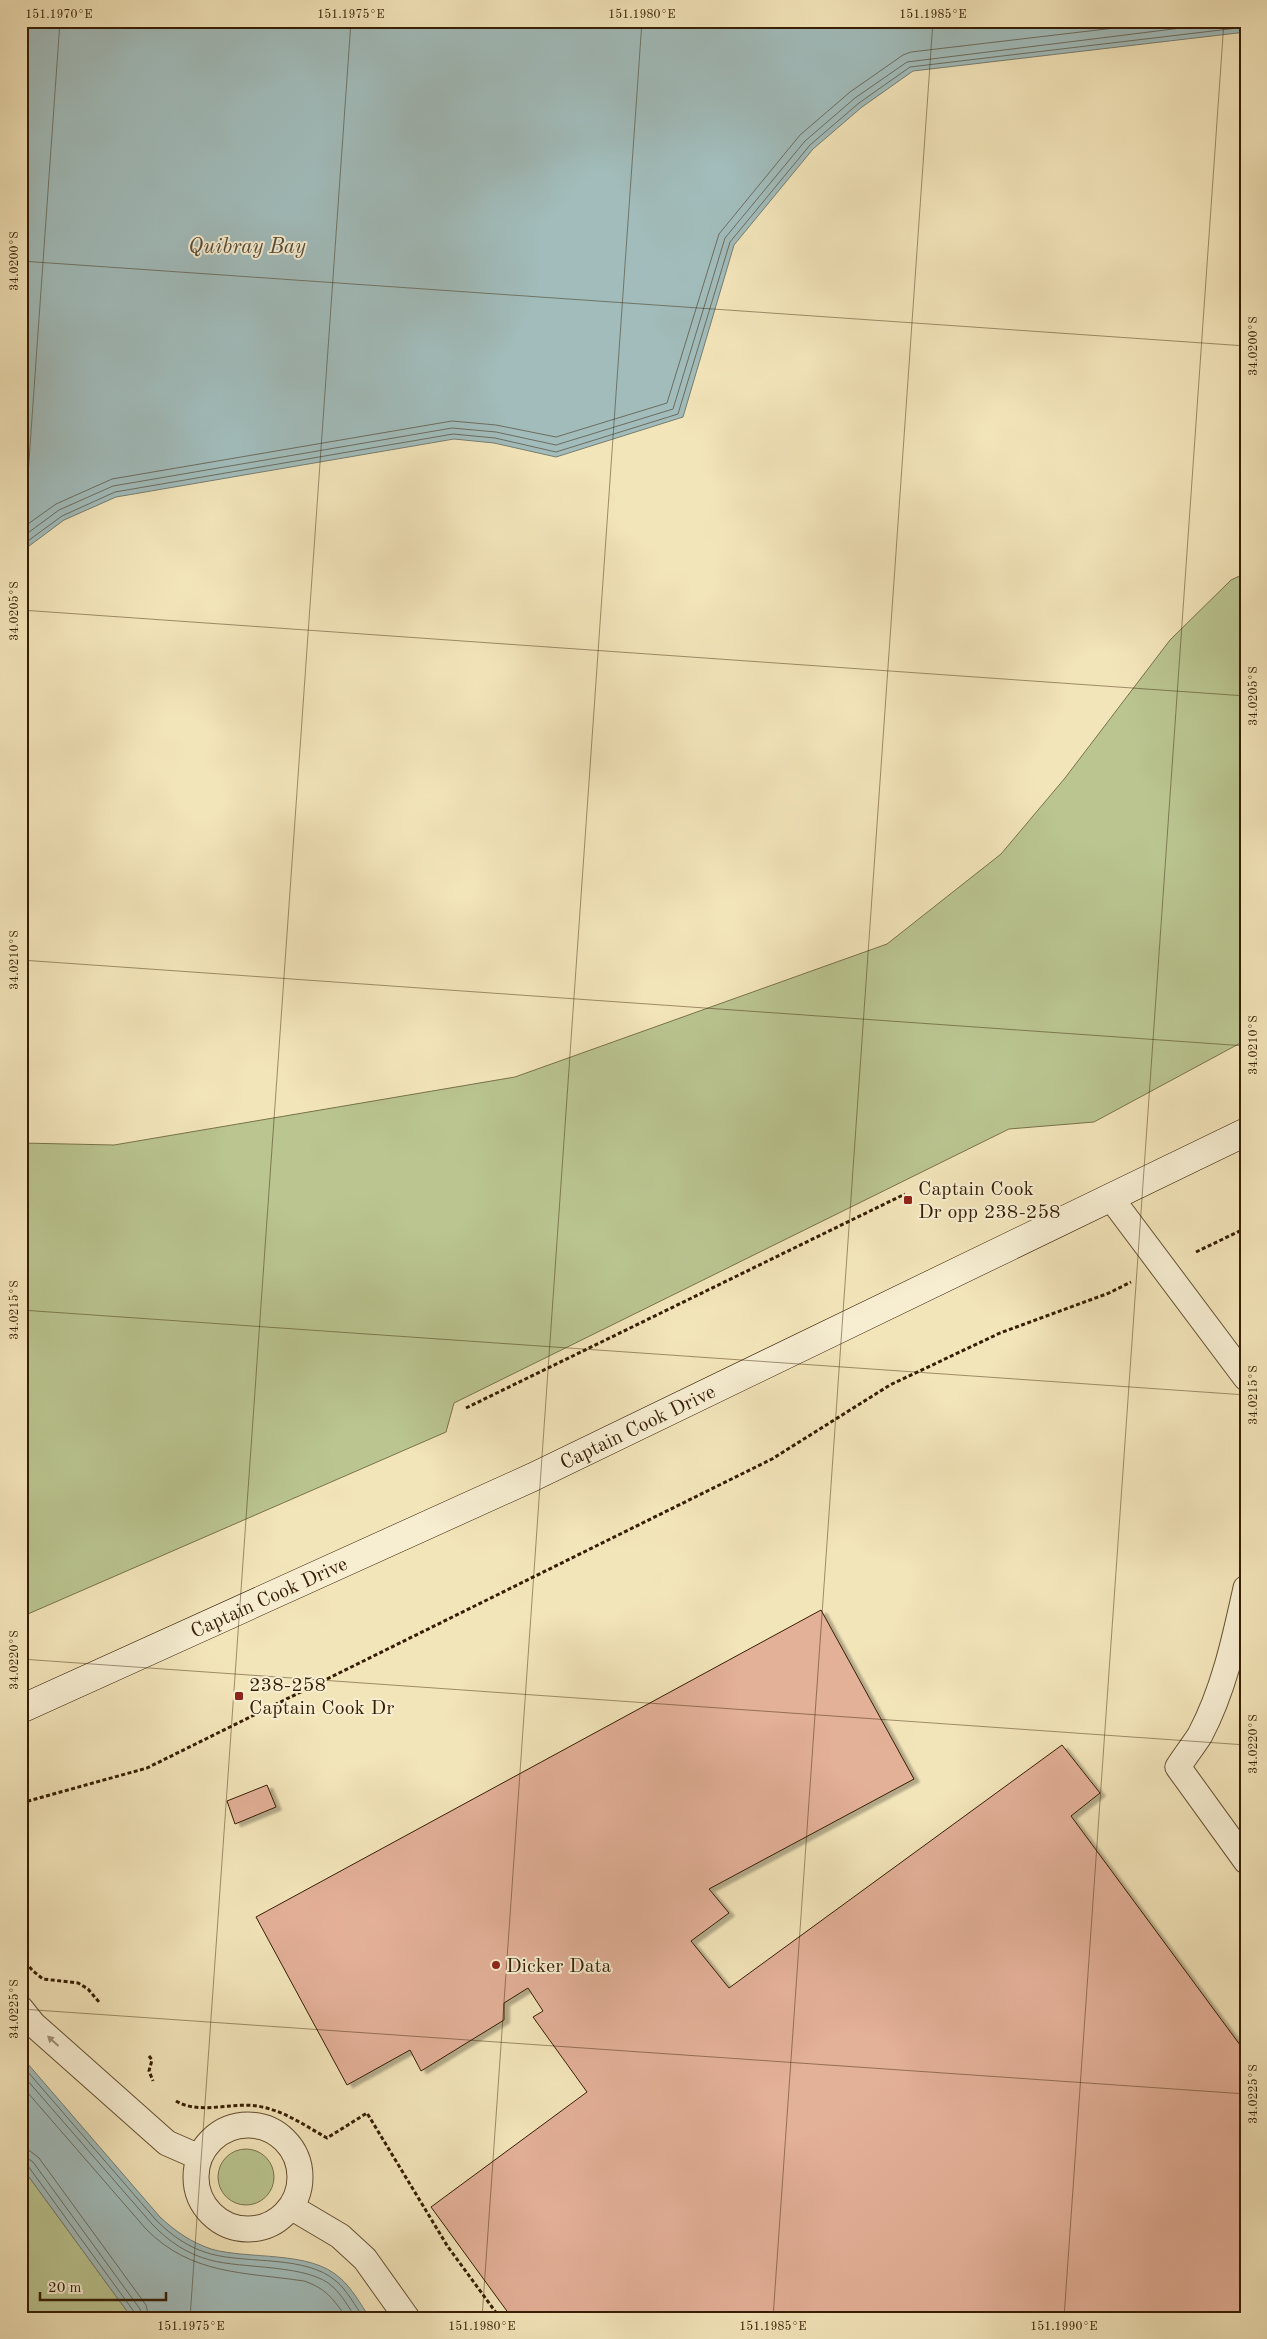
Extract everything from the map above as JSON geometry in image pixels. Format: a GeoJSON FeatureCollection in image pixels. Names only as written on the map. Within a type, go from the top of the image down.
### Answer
{"type":"FeatureCollection","features":[{"type":"Feature","properties":{"kind":"main road","name":"Captain Cook Drive"},"geometry":{"type":"LineString","coordinates":[[21,1709],[533,1478],[1246,1132]]}},
{"type":"Feature","properties":{"kind":"lane"},"geometry":{"type":"LineString","coordinates":[[1111,1198],[1246,1378]]}},
{"type":"Feature","properties":{"kind":"lane"},"geometry":{"type":"LineString","coordinates":[[1246,1588],[1239,1655],[1199,1735],[1178,1767],[1246,1861]]}},
{"type":"Feature","properties":{"kind":"lane"},"geometry":{"type":"LineString","coordinates":[[21,2009],[33,2024],[167,2143],[199,2158]]}},
{"type":"Feature","properties":{"kind":"lane"},"geometry":{"type":"LineString","coordinates":[[249,2124],[266,2127],[280,2135],[291,2146],[298,2161],[300,2176],[298,2192],[291,2207],[280,2218],[267,2225],[252,2229],[237,2228],[223,2223],[210,2214],[202,2202],[196,2187],[195,2172],[199,2158],[207,2143],[218,2133],[234,2126],[249,2124]]}},
{"type":"Feature","properties":{"kind":"lane"},"geometry":{"type":"LineString","coordinates":[[291,2207],[340,2236],[358,2253],[407,2318]]}},
{"type":"Feature","properties":{"kind":"path"},"geometry":{"type":"LineString","coordinates":[[466,1408],[905,1194]]}},
{"type":"Feature","properties":{"kind":"path"},"geometry":{"type":"LineString","coordinates":[[21,1803],[147,1768],[772,1458],[890,1385],[1000,1332],[1109,1293],[1246,1228]]}},
{"type":"Feature","properties":{"kind":"path"},"geometry":{"type":"LineString","coordinates":[[21,1957],[43,1979],[78,1983],[88,1989],[99,2002]]}},
{"type":"Feature","properties":{"kind":"path"},"geometry":{"type":"LineString","coordinates":[[149,2056],[152,2060],[150,2071],[152,2081],[158,2088]]}},
{"type":"Feature","properties":{"kind":"path"},"geometry":{"type":"LineString","coordinates":[[168,2097],[191,2107],[254,2105],[279,2111],[327,2138],[367,2113],[448,2247],[500,2318]]}},
{"type":"Feature","properties":{"kind":"green space"},"geometry":{"type":"Polygon","coordinates":[[[1246,573],[1246,1040],[1094,1122],[1009,1129],[454,1403],[446,1432],[21,1617],[21,1143],[114,1145],[515,1077],[887,944],[1001,854],[1065,778],[1170,640],[1231,580],[1246,573]]]}},
{"type":"Feature","properties":{"kind":"green space"},"geometry":{"type":"Polygon","coordinates":[[[241,2149],[251,2149],[266,2157],[272,2166],[274,2177],[272,2188],[266,2197],[251,2205],[241,2205],[230,2200],[223,2193],[218,2182],[218,2172],[223,2161],[230,2154],[241,2149]]]}},
{"type":"Feature","properties":{"kind":"green space"},"geometry":{"type":"Polygon","coordinates":[[[21,2166],[132,2318],[21,2318],[21,2166]]]}},
{"type":"Feature","properties":{"kind":"water","name":"Quibray Bay"},"geometry":{"type":"Polygon","coordinates":[[[21,21],[1246,21],[1246,32],[913,71],[862,107],[813,149],[734,245],[683,417],[556,457],[494,443],[454,439],[116,497],[64,520],[21,552],[21,21]]]}},
{"type":"Feature","properties":{"kind":"water"},"geometry":{"type":"Polygon","coordinates":[[[21,2056],[160,2217],[178,2232],[190,2240],[211,2249],[296,2259],[327,2269],[340,2278],[348,2287],[370,2318],[132,2318],[21,2166],[21,2056]]]}},
{"type":"Feature","properties":{"kind":"building","name":"Dicker Data"},"geometry":{"type":"Polygon","coordinates":[[[821,1610],[914,1779],[709,1889],[729,1913],[691,1941],[729,1988],[1062,1745],[1100,1793],[1071,1816],[1246,2053],[1246,2318],[512,2318],[431,2207],[587,2092],[533,2017],[543,2011],[528,1988],[504,2003],[504,2020],[421,2071],[410,2050],[347,2085],[256,1917],[821,1610]]]}},
{"type":"Feature","properties":{"kind":"building"},"geometry":{"type":"Polygon","coordinates":[[[267,1785],[276,1807],[235,1824],[227,1801],[267,1785]]]}},
{"type":"Feature","properties":{"kind":"place","name":"Captain Cook Dr opp 238-258"},"geometry":{"type":"Point","coordinates":[908,1200]}},
{"type":"Feature","properties":{"kind":"place","name":"238-258 Captain Cook Dr"},"geometry":{"type":"Point","coordinates":[239,1696]}},
{"type":"Feature","properties":{"kind":"place","name":"Dicker Data"},"geometry":{"type":"Point","coordinates":[496,1965]}}]}
